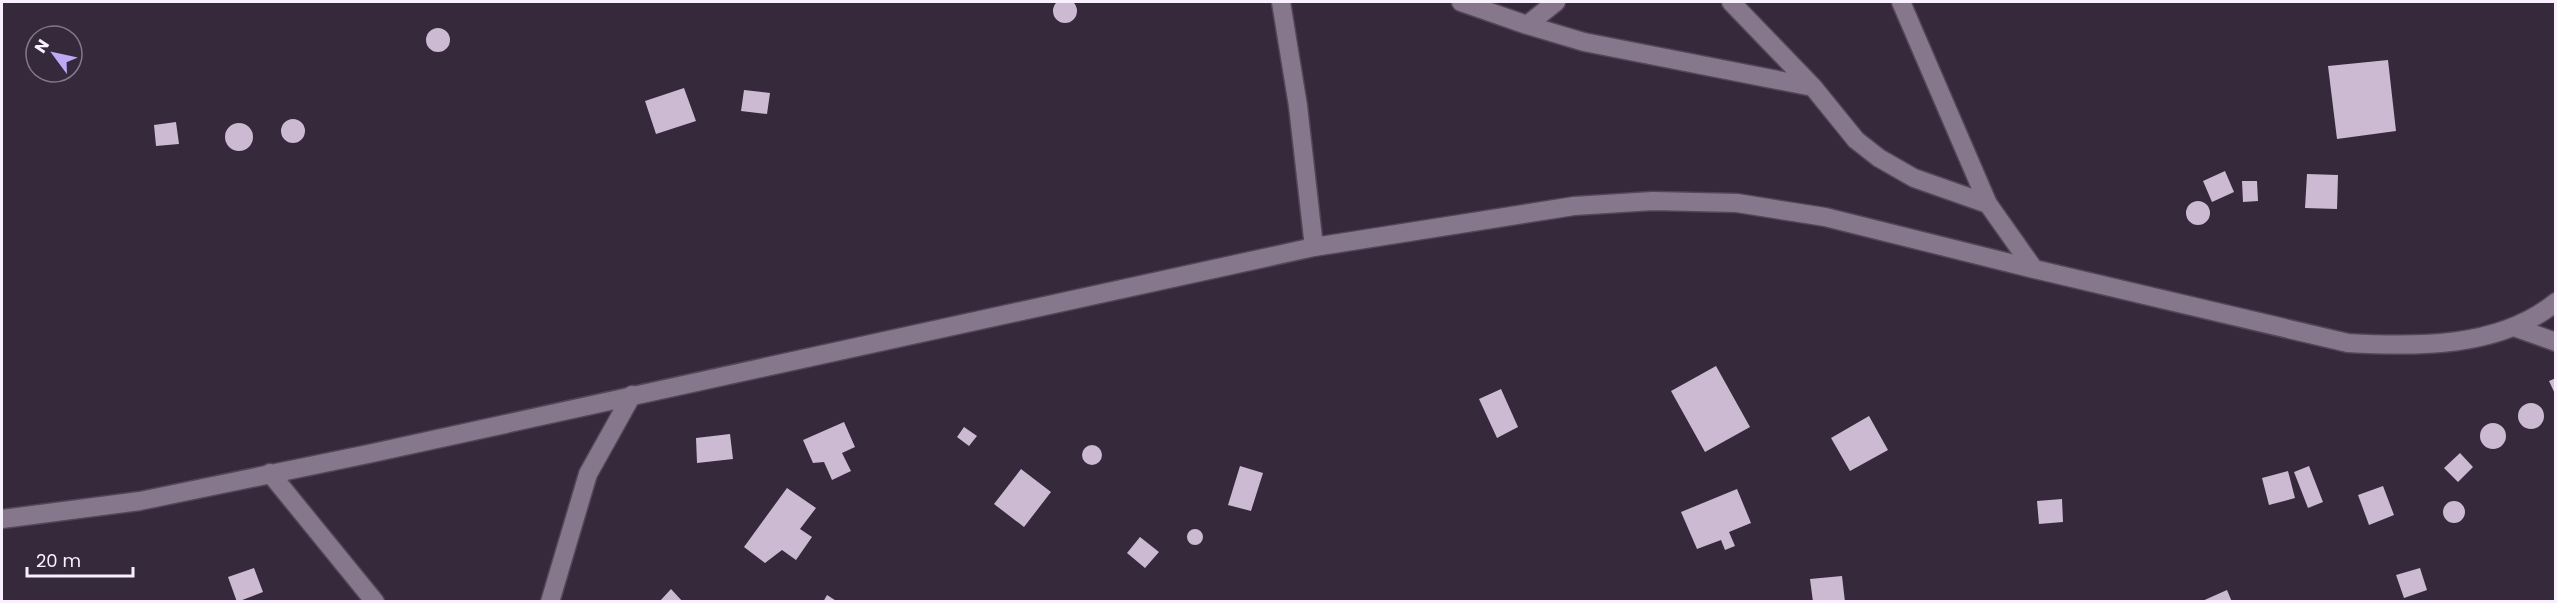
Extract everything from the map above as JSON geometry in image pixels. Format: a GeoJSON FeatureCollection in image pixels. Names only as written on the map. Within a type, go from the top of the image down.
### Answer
{"type":"FeatureCollection","features":[{"type":"Feature","properties":{"kind":"street"},"geometry":{"type":"LineString","coordinates":[[1281,2],[1298,106],[1314,247]]}},
{"type":"Feature","properties":{"kind":"street"},"geometry":{"type":"LineString","coordinates":[[1461,2],[1527,26],[1584,42],[1813,87]]}},
{"type":"Feature","properties":{"kind":"street"},"geometry":{"type":"LineString","coordinates":[[1527,26],[1556,2]]}},
{"type":"Feature","properties":{"kind":"street"},"geometry":{"type":"LineString","coordinates":[[1731,2],[1813,87],[1856,140],[1879,158],[1914,178],[1988,204]]}},
{"type":"Feature","properties":{"kind":"street"},"geometry":{"type":"LineString","coordinates":[[1901,2],[1988,204],[2034,269]]}},
{"type":"Feature","properties":{"kind":"street"},"geometry":{"type":"LineString","coordinates":[[2,519],[140,501],[368,454],[632,394],[1314,247],[1574,206],[1653,201],[1737,203],[1826,217],[2348,343],[2401,346],[2462,340],[2514,327],[2556,302]]}},
{"type":"Feature","properties":{"kind":"street"},"geometry":{"type":"LineString","coordinates":[[2514,327],[2556,342]]}},
{"type":"Feature","properties":{"kind":"street"},"geometry":{"type":"LineString","coordinates":[[550,602],[588,474],[632,394]]}},
{"type":"Feature","properties":{"kind":"street"},"geometry":{"type":"LineString","coordinates":[[270,473],[375,602]]}},
{"type":"Feature","properties":{"kind":"building"},"geometry":{"type":"Polygon","coordinates":[[[1065,-1],[1070,0],[1076,6],[1076,16],[1070,22],[1065,23],[1060,22],[1054,16],[1053,11],[1054,6],[1060,0],[1065,-1]]]}},
{"type":"Feature","properties":{"kind":"building"},"geometry":{"type":"Polygon","coordinates":[[[438,28],[447,31],[450,40],[447,49],[438,52],[429,49],[426,40],[429,31],[438,28]]]}},
{"type":"Feature","properties":{"kind":"building"},"geometry":{"type":"Polygon","coordinates":[[[2388,60],[2396,131],[2337,139],[2328,66],[2388,60]]]}},
{"type":"Feature","properties":{"kind":"building"},"geometry":{"type":"Polygon","coordinates":[[[684,88],[696,121],[656,134],[645,101],[684,88]]]}},
{"type":"Feature","properties":{"kind":"building"},"geometry":{"type":"Polygon","coordinates":[[[744,90],[770,93],[767,114],[741,111],[744,90]]]}},
{"type":"Feature","properties":{"kind":"building"},"geometry":{"type":"Polygon","coordinates":[[[293,119],[301,123],[305,131],[301,139],[293,143],[285,139],[281,131],[285,123],[293,119]]]}},
{"type":"Feature","properties":{"kind":"building"},"geometry":{"type":"Polygon","coordinates":[[[176,122],[179,144],[156,146],[154,125],[176,122]]]}},
{"type":"Feature","properties":{"kind":"building"},"geometry":{"type":"Polygon","coordinates":[[[239,123],[249,127],[253,137],[249,147],[239,151],[229,147],[225,137],[229,127],[239,123]]]}},
{"type":"Feature","properties":{"kind":"building"},"geometry":{"type":"Polygon","coordinates":[[[2225,171],[2234,192],[2212,202],[2203,181],[2225,171]]]}},
{"type":"Feature","properties":{"kind":"building"},"geometry":{"type":"Polygon","coordinates":[[[2307,174],[2338,175],[2337,209],[2305,208],[2307,174]]]}},
{"type":"Feature","properties":{"kind":"building"},"geometry":{"type":"Polygon","coordinates":[[[2242,181],[2257,181],[2258,201],[2243,202],[2242,181]]]}},
{"type":"Feature","properties":{"kind":"building"},"geometry":{"type":"Polygon","coordinates":[[[2198,201],[2207,204],[2210,213],[2207,222],[2198,225],[2189,222],[2186,213],[2189,204],[2198,201]]]}},
{"type":"Feature","properties":{"kind":"building"},"geometry":{"type":"Polygon","coordinates":[[[1716,366],[1750,427],[1705,452],[1671,391],[1716,366]]]}},
{"type":"Feature","properties":{"kind":"building"},"geometry":{"type":"Polygon","coordinates":[[[2556,378],[2556,396],[2549,381],[2556,378]]]}},
{"type":"Feature","properties":{"kind":"building"},"geometry":{"type":"Polygon","coordinates":[[[1501,389],[1518,427],[1497,438],[1479,399],[1501,389]]]}},
{"type":"Feature","properties":{"kind":"building"},"geometry":{"type":"Polygon","coordinates":[[[2531,403],[2541,406],[2544,416],[2541,426],[2531,429],[2521,426],[2518,416],[2521,406],[2531,403]]]}},
{"type":"Feature","properties":{"kind":"building"},"geometry":{"type":"Polygon","coordinates":[[[1869,416],[1888,450],[1850,471],[1831,438],[1869,416]]]}},
{"type":"Feature","properties":{"kind":"building"},"geometry":{"type":"Polygon","coordinates":[[[844,422],[855,447],[842,453],[851,471],[832,480],[824,462],[813,463],[803,440],[844,422]]]}},
{"type":"Feature","properties":{"kind":"building"},"geometry":{"type":"Polygon","coordinates":[[[2493,423],[2502,427],[2506,436],[2502,445],[2493,449],[2484,445],[2480,436],[2484,427],[2493,423]]]}},
{"type":"Feature","properties":{"kind":"building"},"geometry":{"type":"Polygon","coordinates":[[[964,427],[977,436],[969,446],[957,437],[964,427]]]}},
{"type":"Feature","properties":{"kind":"building"},"geometry":{"type":"Polygon","coordinates":[[[730,434],[733,459],[697,463],[696,438],[730,434]]]}},
{"type":"Feature","properties":{"kind":"building"},"geometry":{"type":"Polygon","coordinates":[[[1092,445],[1099,448],[1102,455],[1099,462],[1092,465],[1085,462],[1082,455],[1085,448],[1092,445]]]}},
{"type":"Feature","properties":{"kind":"building"},"geometry":{"type":"Polygon","coordinates":[[[2460,453],[2473,467],[2458,482],[2444,468],[2460,453]]]}},
{"type":"Feature","properties":{"kind":"building"},"geometry":{"type":"Polygon","coordinates":[[[1240,466],[1263,473],[1251,511],[1228,505],[1240,466]]]}},
{"type":"Feature","properties":{"kind":"building"},"geometry":{"type":"Polygon","coordinates":[[[2309,466],[2323,502],[2308,508],[2294,472],[2309,466]]]}},
{"type":"Feature","properties":{"kind":"building"},"geometry":{"type":"Polygon","coordinates":[[[1021,469],[1051,492],[1024,527],[994,504],[1021,469]]]}},
{"type":"Feature","properties":{"kind":"building"},"geometry":{"type":"Polygon","coordinates":[[[2288,471],[2295,498],[2269,505],[2262,478],[2288,471]]]}},
{"type":"Feature","properties":{"kind":"building"},"geometry":{"type":"Polygon","coordinates":[[[2383,486],[2394,515],[2369,525],[2358,495],[2383,486]]]}},
{"type":"Feature","properties":{"kind":"building"},"geometry":{"type":"Polygon","coordinates":[[[787,488],[816,508],[800,529],[812,537],[796,560],[782,550],[765,563],[744,547],[787,488]]]}},
{"type":"Feature","properties":{"kind":"building"},"geometry":{"type":"Polygon","coordinates":[[[1737,489],[1751,523],[1729,532],[1735,546],[1725,550],[1721,540],[1697,549],[1681,512],[1737,489]]]}},
{"type":"Feature","properties":{"kind":"building"},"geometry":{"type":"Polygon","coordinates":[[[2062,499],[2063,522],[2039,524],[2037,501],[2062,499]]]}},
{"type":"Feature","properties":{"kind":"building"},"geometry":{"type":"Polygon","coordinates":[[[2454,501],[2462,504],[2465,512],[2462,520],[2454,523],[2446,520],[2443,512],[2446,504],[2454,501]]]}},
{"type":"Feature","properties":{"kind":"building"},"geometry":{"type":"Polygon","coordinates":[[[1195,529],[1201,531],[1203,537],[1201,543],[1195,545],[1189,543],[1187,537],[1189,531],[1195,529]]]}},
{"type":"Feature","properties":{"kind":"building"},"geometry":{"type":"Polygon","coordinates":[[[1140,537],[1159,552],[1145,568],[1127,553],[1140,537]]]}},
{"type":"Feature","properties":{"kind":"building"},"geometry":{"type":"Polygon","coordinates":[[[254,568],[263,592],[237,602],[228,577],[254,568]]]}},
{"type":"Feature","properties":{"kind":"building"},"geometry":{"type":"Polygon","coordinates":[[[2420,568],[2427,590],[2404,598],[2396,575],[2420,568]]]}},
{"type":"Feature","properties":{"kind":"building"},"geometry":{"type":"Polygon","coordinates":[[[1842,576],[1845,602],[1813,602],[1810,579],[1842,576]]]}},
{"type":"Feature","properties":{"kind":"building"},"geometry":{"type":"Polygon","coordinates":[[[671,589],[683,602],[659,602],[671,589]]]}},
{"type":"Feature","properties":{"kind":"building"},"geometry":{"type":"Polygon","coordinates":[[[2227,590],[2232,602],[2200,602],[2227,590]]]}},
{"type":"Feature","properties":{"kind":"building"},"geometry":{"type":"Polygon","coordinates":[[[827,595],[838,602],[823,602],[827,595]]]}}]}
